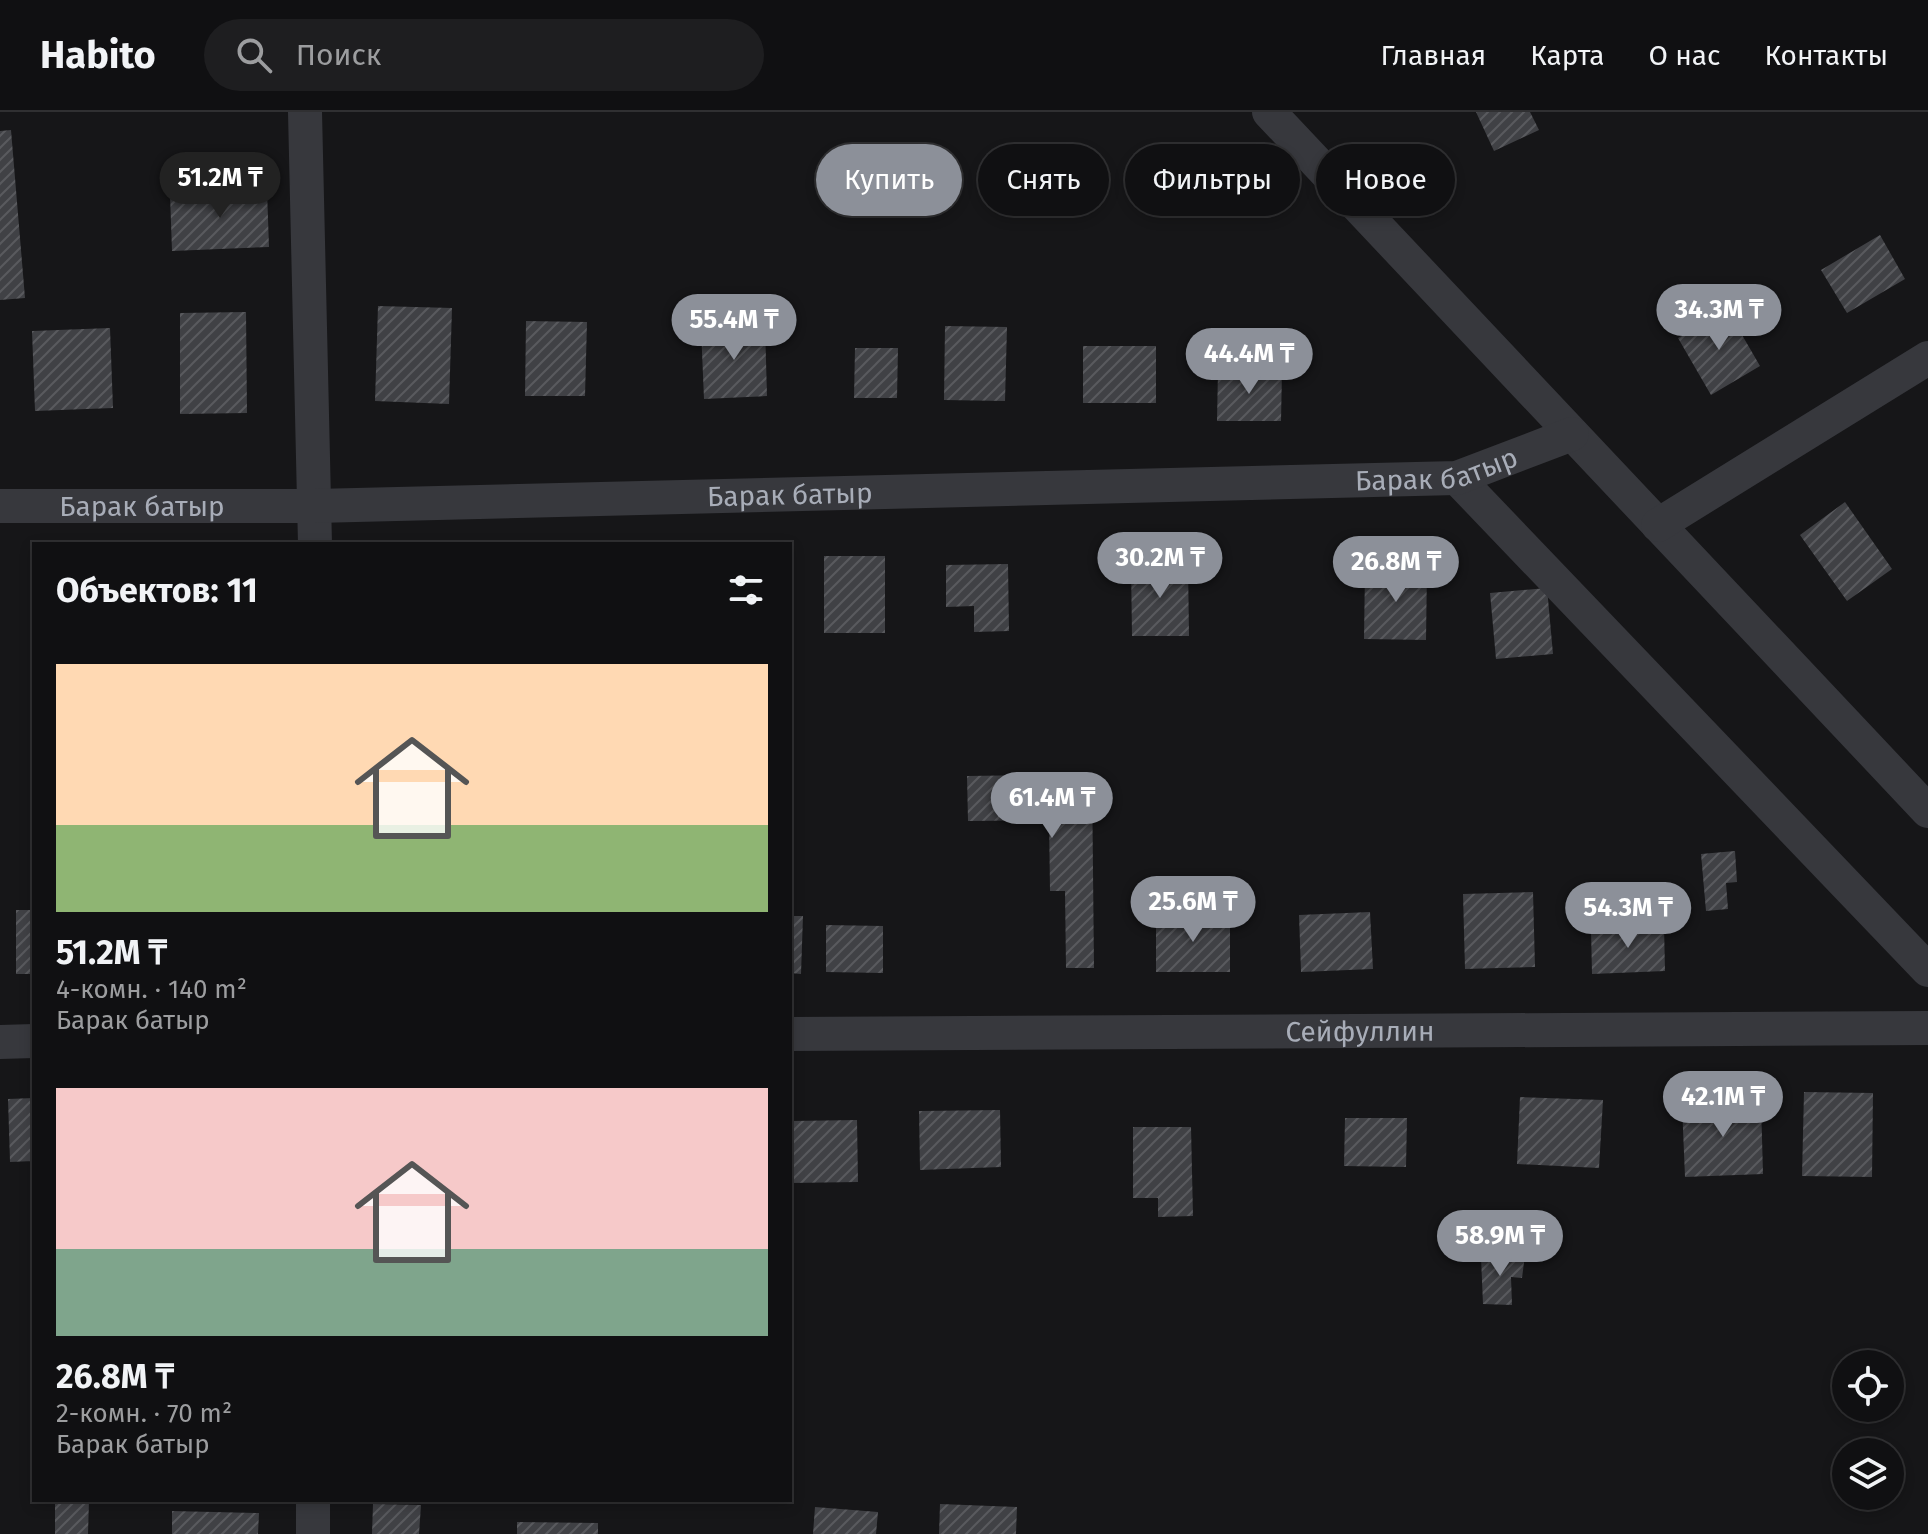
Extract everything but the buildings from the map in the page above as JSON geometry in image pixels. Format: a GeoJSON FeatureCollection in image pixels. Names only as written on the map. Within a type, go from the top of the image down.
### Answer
{"type":"FeatureCollection","features":[{"type":"Feature","properties":{"kind":"street"},"geometry":{"type":"LineString","coordinates":[[305,112],[315,542]]}},
{"type":"Feature","properties":{"kind":"street"},"geometry":{"type":"LineString","coordinates":[[1269,112],[1928,811]]}},
{"type":"Feature","properties":{"kind":"street"},"geometry":{"type":"LineString","coordinates":[[1658,525],[1928,358]]}},
{"type":"Feature","properties":{"kind":"street","name":"Барак батыр"},"geometry":{"type":"LineString","coordinates":[[0,506],[315,506],[1457,478],[1572,434]]}},
{"type":"Feature","properties":{"kind":"street"},"geometry":{"type":"LineString","coordinates":[[1457,478],[1928,970]]}},
{"type":"Feature","properties":{"kind":"street","name":"Сейфуллин"},"geometry":{"type":"LineString","coordinates":[[792,1034],[1928,1028]]}},
{"type":"Feature","properties":{"kind":"street"},"geometry":{"type":"LineString","coordinates":[[0,1042],[32,1041]]}},
{"type":"Feature","properties":{"kind":"street"},"geometry":{"type":"LineString","coordinates":[[313,1502],[313,1534]]}}]}
